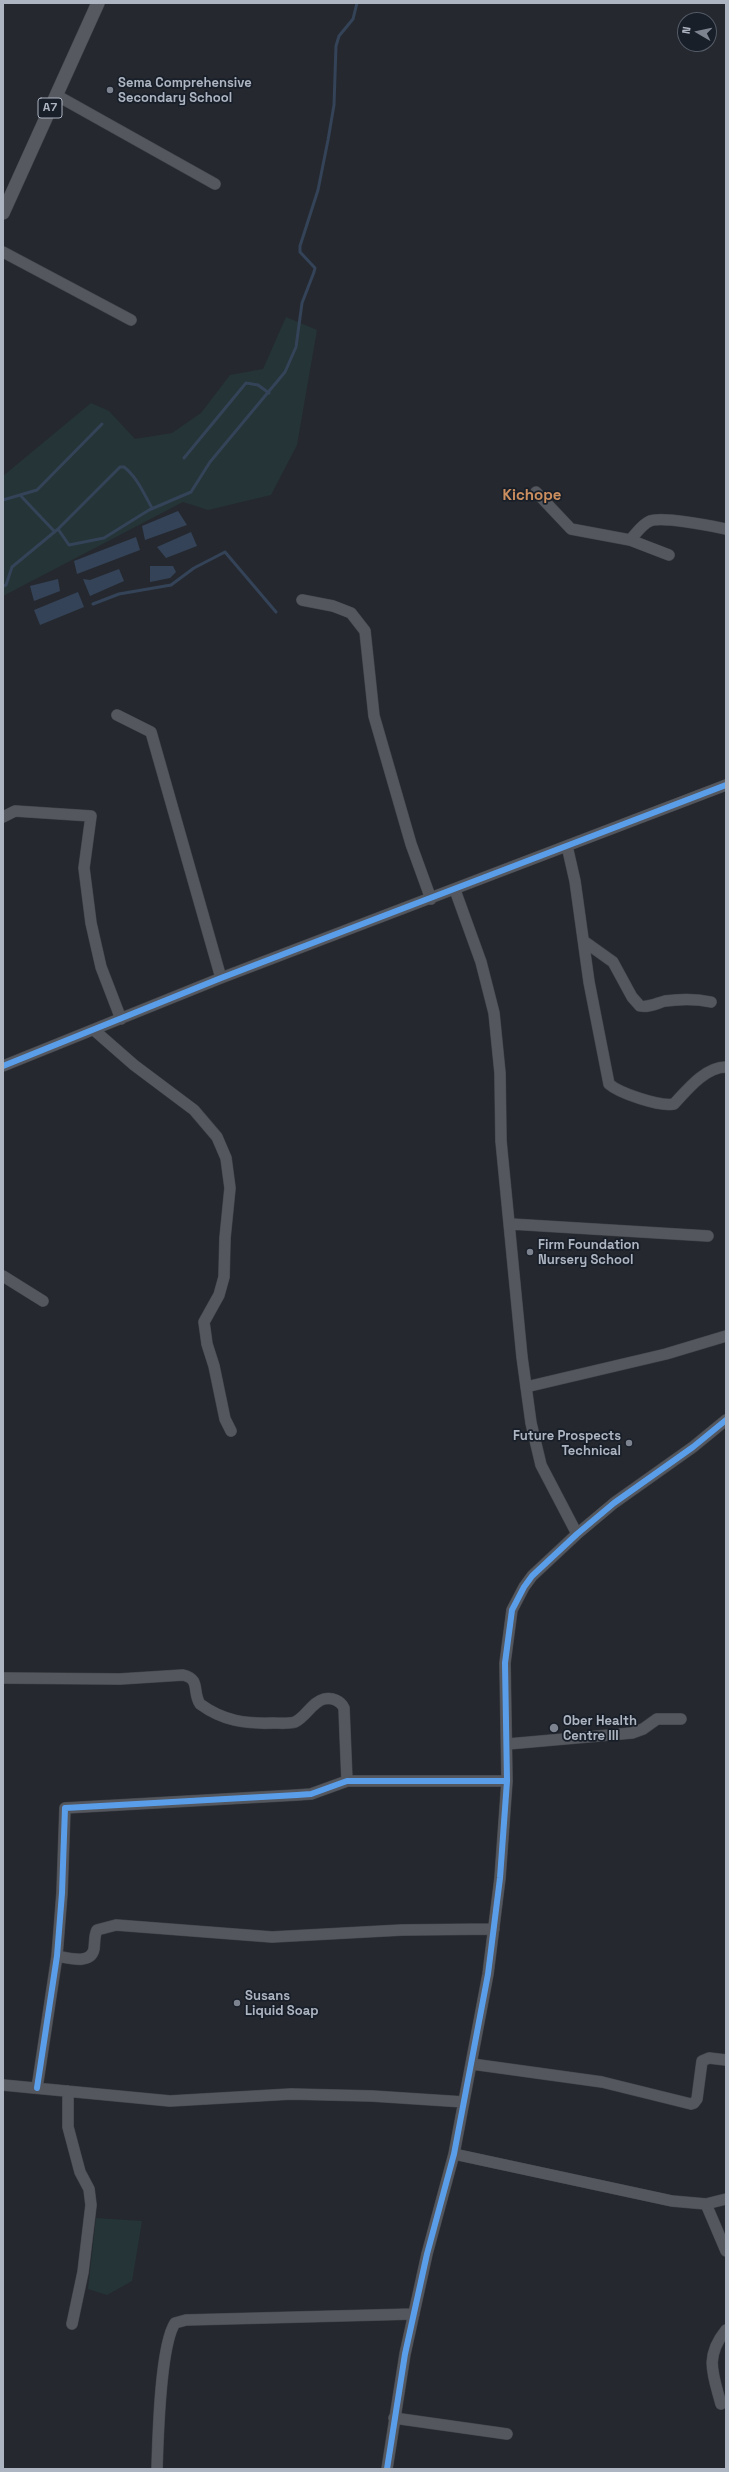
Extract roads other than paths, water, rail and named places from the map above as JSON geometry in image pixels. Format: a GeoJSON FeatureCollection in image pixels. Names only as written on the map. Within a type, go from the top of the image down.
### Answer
{"type":"FeatureCollection","features":[{"type":"Feature","properties":{"kind":"main road","name":"A7"},"geometry":{"type":"LineString","coordinates":[[3,212],[98,3]]}},
{"type":"Feature","properties":{"kind":"street"},"geometry":{"type":"LineString","coordinates":[[56,95],[215,184]]}},
{"type":"Feature","properties":{"kind":"street"},"geometry":{"type":"LineString","coordinates":[[3,252],[131,320]]}},
{"type":"Feature","properties":{"kind":"street"},"geometry":{"type":"LineString","coordinates":[[536,492],[571,529],[630,540],[636,545],[669,555]]}},
{"type":"Feature","properties":{"kind":"street"},"geometry":{"type":"LineString","coordinates":[[630,540],[645,525],[654,520],[686,522],[726,529]]}},
{"type":"Feature","properties":{"kind":"street"},"geometry":{"type":"LineString","coordinates":[[302,600],[333,606],[351,613],[365,631],[374,716],[411,844],[431,899]]}},
{"type":"Feature","properties":{"kind":"street"},"geometry":{"type":"LineString","coordinates":[[117,715],[151,732],[220,978]]}},
{"type":"Feature","properties":{"kind":"street"},"geometry":{"type":"LineString","coordinates":[[3,1066],[220,978],[455,890],[726,785]]}},
{"type":"Feature","properties":{"kind":"street"},"geometry":{"type":"LineString","coordinates":[[3,817],[15,811],[91,816],[84,868],[91,923],[100,967],[121,1019]]}},
{"type":"Feature","properties":{"kind":"street"},"geometry":{"type":"LineString","coordinates":[[567,846],[576,881],[585,942],[588,982],[605,1056],[607,1079],[613,1088],[659,1104],[674,1104],[700,1078],[721,1067],[726,1067]]}},
{"type":"Feature","properties":{"kind":"street"},"geometry":{"type":"LineString","coordinates":[[455,890],[481,962],[494,1013],[500,1073],[502,1141],[526,1387],[531,1423],[541,1465],[577,1534]]}},
{"type":"Feature","properties":{"kind":"street"},"geometry":{"type":"LineString","coordinates":[[585,942],[613,962],[632,997],[640,1006],[650,1006],[667,1001],[702,1000],[711,1002]]}},
{"type":"Feature","properties":{"kind":"street"},"geometry":{"type":"LineString","coordinates":[[94,1030],[134,1065],[194,1110],[217,1137],[226,1158],[230,1188],[225,1238],[224,1277],[219,1295],[204,1322],[207,1344],[214,1366],[225,1419],[231,1431]]}},
{"type":"Feature","properties":{"kind":"street"},"geometry":{"type":"LineString","coordinates":[[511,1224],[708,1236]]}},
{"type":"Feature","properties":{"kind":"street"},"geometry":{"type":"LineString","coordinates":[[3,1276],[43,1301]]}},
{"type":"Feature","properties":{"kind":"street"},"geometry":{"type":"LineString","coordinates":[[526,1387],[666,1354],[726,1336]]}},
{"type":"Feature","properties":{"kind":"street"},"geometry":{"type":"LineString","coordinates":[[387,2469],[394,2418],[414,2314],[427,2254],[454,2154],[472,2064],[494,1929],[507,1781],[508,1744],[504,1663],[512,1610],[524,1587],[532,1576],[577,1534],[614,1503],[693,1447],[726,1420]]}},
{"type":"Feature","properties":{"kind":"street"},"geometry":{"type":"LineString","coordinates":[[3,1678],[34,1680],[188,1676],[195,1682],[200,1704],[227,1719],[241,1723],[294,1722],[302,1717],[319,1701],[330,1698],[338,1700],[344,1708],[347,1782]]}},
{"type":"Feature","properties":{"kind":"street"},"geometry":{"type":"LineString","coordinates":[[508,1744],[632,1733],[643,1729],[657,1719],[681,1719]]}},
{"type":"Feature","properties":{"kind":"street"},"geometry":{"type":"LineString","coordinates":[[37,2088],[56,1956],[62,1893],[65,1808],[310,1794],[347,1782],[507,1781]]}},
{"type":"Feature","properties":{"kind":"street"},"geometry":{"type":"LineString","coordinates":[[56,1956],[79,1959],[88,1957],[93,1953],[97,1930],[116,1925],[272,1937],[396,1930],[494,1929]]}},
{"type":"Feature","properties":{"kind":"street"},"geometry":{"type":"LineString","coordinates":[[472,2064],[602,2082],[691,2104],[697,2099],[702,2061],[709,2058],[726,2060]]}},
{"type":"Feature","properties":{"kind":"street"},"geometry":{"type":"LineString","coordinates":[[3,2085],[170,2100],[291,2094],[372,2096],[464,2102]]}},
{"type":"Feature","properties":{"kind":"street"},"geometry":{"type":"LineString","coordinates":[[68,2091],[68,2127],[80,2172],[89,2189],[90,2205],[83,2272],[72,2324]]}},
{"type":"Feature","properties":{"kind":"street"},"geometry":{"type":"LineString","coordinates":[[454,2154],[643,2196],[706,2204],[726,2199]]}},
{"type":"Feature","properties":{"kind":"street"},"geometry":{"type":"LineString","coordinates":[[706,2204],[726,2251]]}},
{"type":"Feature","properties":{"kind":"street"},"geometry":{"type":"LineString","coordinates":[[157,2469],[162,2386],[170,2338],[175,2323],[186,2320],[414,2314]]}},
{"type":"Feature","properties":{"kind":"street"},"geometry":{"type":"LineString","coordinates":[[721,2404],[711,2366],[712,2353],[726,2330]]}},
{"type":"Feature","properties":{"kind":"street"},"geometry":{"type":"LineString","coordinates":[[394,2418],[507,2434]]}},
{"type":"Feature","properties":{"kind":"water"},"geometry":{"type":"Polygon","coordinates":[[[178,511],[187,525],[145,540],[142,526],[178,511]]]}},
{"type":"Feature","properties":{"kind":"water"},"geometry":{"type":"Polygon","coordinates":[[[191,532],[197,546],[166,558],[157,547],[191,532]]]}},
{"type":"Feature","properties":{"kind":"water"},"geometry":{"type":"Polygon","coordinates":[[[136,537],[140,550],[77,574],[74,561],[136,537]]]}},
{"type":"Feature","properties":{"kind":"water"},"geometry":{"type":"Polygon","coordinates":[[[150,566],[173,566],[176,572],[170,578],[150,582],[150,566]]]}},
{"type":"Feature","properties":{"kind":"water"},"geometry":{"type":"Polygon","coordinates":[[[119,569],[124,581],[90,596],[83,579],[90,580],[119,569]]]}},
{"type":"Feature","properties":{"kind":"water"},"geometry":{"type":"Polygon","coordinates":[[[58,579],[60,591],[34,601],[30,586],[58,579]]]}},
{"type":"Feature","properties":{"kind":"water"},"geometry":{"type":"Polygon","coordinates":[[[78,592],[84,607],[40,625],[34,610],[78,592]]]}},
{"type":"Feature","properties":{"kind":"waterway"},"geometry":{"type":"LineString","coordinates":[[3,586],[6,585],[12,567],[58,529],[69,545],[104,538],[149,510],[191,492],[210,462],[285,372],[296,347],[302,303],[315,268],[300,252],[300,246],[318,190],[328,140],[334,105],[336,46],[339,36],[353,19],[357,3]]}},
{"type":"Feature","properties":{"kind":"waterway"},"geometry":{"type":"LineString","coordinates":[[184,458],[246,383],[258,385],[269,393]]}},
{"type":"Feature","properties":{"kind":"waterway"},"geometry":{"type":"LineString","coordinates":[[3,500],[37,490],[102,424]]}},
{"type":"Feature","properties":{"kind":"waterway"},"geometry":{"type":"LineString","coordinates":[[58,529],[120,467],[124,467],[133,476],[152,508]]}},
{"type":"Feature","properties":{"kind":"waterway"},"geometry":{"type":"LineString","coordinates":[[20,495],[54,531]]}},
{"type":"Feature","properties":{"kind":"waterway"},"geometry":{"type":"LineString","coordinates":[[93,604],[119,594],[171,585],[194,568],[225,552],[276,612]]}},
{"type":"Feature","properties":{"kind":"place","name":"Sema Comprehensive Secondary School"},"geometry":{"type":"Point","coordinates":[110,90]}},
{"type":"Feature","properties":{"kind":"place","name":"Firm Foundation Nursery School"},"geometry":{"type":"Point","coordinates":[530,1252]}},
{"type":"Feature","properties":{"kind":"place","name":"Future Prospects Technical"},"geometry":{"type":"Point","coordinates":[629,1443]}},
{"type":"Feature","properties":{"kind":"place","name":"Ober Health Centre III"},"geometry":{"type":"Point","coordinates":[554,1728]}},
{"type":"Feature","properties":{"kind":"place","name":"Susans Liquid Soap"},"geometry":{"type":"Point","coordinates":[237,2003]}},
{"type":"Feature","properties":{"kind":"district","name":"Kichope"},"geometry":{"type":"Point","coordinates":[532,496]}}]}
